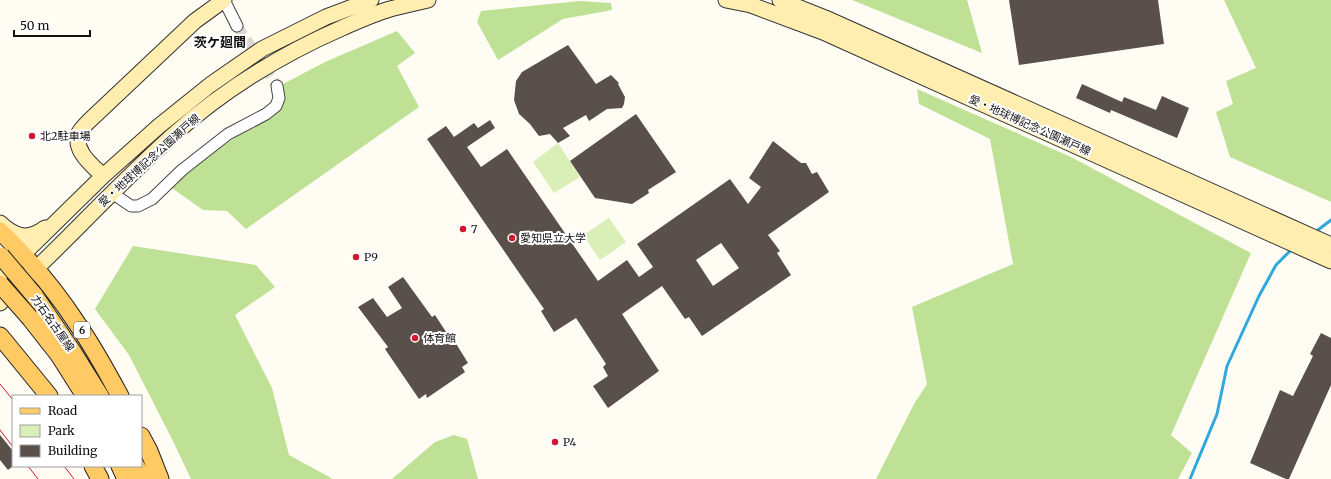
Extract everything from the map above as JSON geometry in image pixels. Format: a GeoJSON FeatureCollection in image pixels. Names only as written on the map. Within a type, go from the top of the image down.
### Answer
{"type":"FeatureCollection","features":[{"type":"Feature","properties":{"kind":"main road"},"geometry":{"type":"LineString","coordinates":[[103,176],[82,153],[77,143],[80,132],[89,120],[195,21],[224,0]]}},
{"type":"Feature","properties":{"kind":"main road","name":"愛・地球博記念公園瀬戸線"},"geometry":{"type":"LineString","coordinates":[[0,277],[103,176],[159,126],[210,84],[262,48],[326,16],[371,0]]}},
{"type":"Feature","properties":{"kind":"main road","name":"愛・地球博記念公園瀬戸線"},"geometry":{"type":"LineString","coordinates":[[0,303],[36,270],[112,193],[178,131],[222,96],[270,64],[323,36],[390,9],[428,0]]}},
{"type":"Feature","properties":{"kind":"main road","name":"愛・地球博記念公園瀬戸線"},"geometry":{"type":"LineString","coordinates":[[726,0],[751,6],[823,32],[1331,261]]}},
{"type":"Feature","properties":{"kind":"main road","name":"愛・地球博記念公園瀬戸線"},"geometry":{"type":"LineString","coordinates":[[780,0],[837,23],[1331,245]]}},
{"type":"Feature","properties":{"kind":"main road"},"geometry":{"type":"LineString","coordinates":[[0,223],[10,232],[18,236],[29,236],[55,223]]}},
{"type":"Feature","properties":{"kind":"main road","name":"6"},"geometry":{"type":"LineString","coordinates":[[0,231],[23,254],[78,324],[101,361],[119,395]]}},
{"type":"Feature","properties":{"kind":"main road","name":"力石名古屋線"},"geometry":{"type":"LineString","coordinates":[[0,256],[34,294],[99,395]]}},
{"type":"Feature","properties":{"kind":"main road","name":"力石名古屋線"},"geometry":{"type":"LineString","coordinates":[[0,284],[30,318],[59,355],[84,395]]}},
{"type":"Feature","properties":{"kind":"main road"},"geometry":{"type":"LineString","coordinates":[[0,336],[48,395]]}},
{"type":"Feature","properties":{"kind":"main road"},"geometry":{"type":"LineString","coordinates":[[142,438],[160,479]]}},
{"type":"Feature","properties":{"kind":"main road"},"geometry":{"type":"LineString","coordinates":[[94,467],[100,479]]}},
{"type":"Feature","properties":{"kind":"main road"},"geometry":{"type":"LineString","coordinates":[[120,467],[126,479]]}},
{"type":"Feature","properties":{"kind":"main road"},"geometry":{"type":"LineString","coordinates":[[137,467],[143,479]]}},
{"type":"Feature","properties":{"kind":"street"},"geometry":{"type":"LineString","coordinates":[[224,0],[237,26]]}},
{"type":"Feature","properties":{"kind":"street"},"geometry":{"type":"LineString","coordinates":[[112,193],[132,206],[138,206],[152,199],[182,170],[228,134],[266,114],[276,106],[279,98],[277,86]]}},
{"type":"Feature","properties":{"kind":"green space"},"geometry":{"type":"Polygon","coordinates":[[[852,0],[967,0],[982,53],[852,0]]]}},
{"type":"Feature","properties":{"kind":"green space"},"geometry":{"type":"Polygon","coordinates":[[[1224,0],[1331,0],[1331,202],[1230,157],[1216,112],[1233,104],[1226,81],[1256,68],[1224,0]]]}},
{"type":"Feature","properties":{"kind":"green space"},"geometry":{"type":"Polygon","coordinates":[[[580,1],[611,3],[612,10],[563,19],[498,60],[477,22],[481,11],[580,1]]]}},
{"type":"Feature","properties":{"kind":"green space"},"geometry":{"type":"Polygon","coordinates":[[[397,31],[415,53],[397,66],[419,107],[246,229],[227,211],[203,210],[169,186],[187,169],[275,112],[281,85],[325,62],[397,31]]]}},
{"type":"Feature","properties":{"kind":"green space"},"geometry":{"type":"Polygon","coordinates":[[[917,89],[1071,157],[1251,253],[1171,435],[1192,453],[1178,479],[876,479],[914,404],[927,384],[912,307],[1013,264],[990,139],[919,104],[917,89]]]}},
{"type":"Feature","properties":{"kind":"green space"},"geometry":{"type":"Polygon","coordinates":[[[558,143],[580,177],[554,193],[533,162],[558,143]]]}},
{"type":"Feature","properties":{"kind":"green space"},"geometry":{"type":"Polygon","coordinates":[[[609,218],[626,242],[600,260],[583,235],[609,218]]]}},
{"type":"Feature","properties":{"kind":"green space"},"geometry":{"type":"Polygon","coordinates":[[[133,246],[256,265],[275,287],[235,315],[272,388],[289,455],[333,479],[191,479],[129,355],[95,309],[133,246]]]}},
{"type":"Feature","properties":{"kind":"green space"},"geometry":{"type":"Polygon","coordinates":[[[454,435],[467,439],[478,479],[392,479],[435,442],[454,435]]]}},
{"type":"Feature","properties":{"kind":"building"},"geometry":{"type":"Polygon","coordinates":[[[1009,0],[1158,0],[1164,44],[1019,65],[1009,0]]]}},
{"type":"Feature","properties":{"kind":"building"},"geometry":{"type":"Polygon","coordinates":[[[568,45],[596,84],[611,75],[619,83],[618,84],[625,97],[622,108],[607,109],[589,121],[586,115],[563,128],[570,136],[558,143],[550,134],[539,136],[530,124],[519,114],[514,100],[516,81],[522,72],[568,45]]]}},
{"type":"Feature","properties":{"kind":"building"},"geometry":{"type":"Polygon","coordinates":[[[1082,84],[1122,102],[1124,97],[1156,110],[1162,96],[1189,108],[1177,138],[1111,110],[1110,113],[1076,98],[1082,84]]]}},
{"type":"Feature","properties":{"kind":"building"},"geometry":{"type":"Polygon","coordinates":[[[636,114],[676,172],[648,190],[649,193],[632,204],[595,198],[570,161],[636,114]]]}},
{"type":"Feature","properties":{"kind":"building"},"geometry":{"type":"Polygon","coordinates":[[[490,120],[495,128],[467,147],[481,167],[507,149],[598,281],[627,260],[639,277],[653,267],[637,244],[730,179],[748,204],[761,187],[749,178],[773,141],[801,163],[806,163],[812,174],[817,172],[829,192],[768,235],[780,251],[777,253],[791,275],[702,336],[689,317],[685,319],[662,286],[622,314],[659,371],[608,408],[593,386],[608,376],[603,367],[606,364],[576,318],[554,332],[541,311],[544,309],[427,139],[446,126],[454,137],[474,123],[478,128],[490,120]],[[721,243],[696,260],[713,286],[739,268],[721,243]]]}},
{"type":"Feature","properties":{"kind":"building","name":"体育館"},"geometry":{"type":"Polygon","coordinates":[[[403,277],[432,317],[435,315],[450,338],[452,337],[468,363],[462,367],[465,372],[427,398],[426,394],[419,399],[385,349],[388,347],[358,307],[373,298],[387,317],[402,308],[388,287],[403,277]]]}},
{"type":"Feature","properties":{"kind":"building"},"geometry":{"type":"Polygon","coordinates":[[[1321,333],[1331,338],[1331,385],[1289,479],[1286,479],[1250,463],[1280,390],[1293,396],[1313,356],[1310,354],[1321,333]]]}},
{"type":"Feature","properties":{"kind":"building"},"geometry":{"type":"Polygon","coordinates":[[[0,435],[12,450],[12,467],[8,470],[0,460],[0,435]]]}},
{"type":"Feature","properties":{"kind":"waterway"},"geometry":{"type":"LineString","coordinates":[[1314,233],[1331,220]]}},
{"type":"Feature","properties":{"kind":"waterway"},"geometry":{"type":"LineString","coordinates":[[1190,479],[1217,414],[1227,366],[1259,296],[1276,265],[1292,249]]}},
{"type":"Feature","properties":{"kind":"tunnel"},"geometry":{"type":"LineString","coordinates":[[237,26],[277,86]]}},
{"type":"Feature","properties":{"kind":"tram line"},"geometry":{"type":"LineString","coordinates":[[0,384],[12,399]]}},
{"type":"Feature","properties":{"kind":"tram line"},"geometry":{"type":"LineString","coordinates":[[0,430],[12,446]]}},
{"type":"Feature","properties":{"kind":"tram line"},"geometry":{"type":"LineString","coordinates":[[29,467],[38,479]]}},
{"type":"Feature","properties":{"kind":"tram line"},"geometry":{"type":"LineString","coordinates":[[65,467],[74,479]]}},
{"type":"Feature","properties":{"kind":"place","name":"北2駐車場"},"geometry":{"type":"Point","coordinates":[32,136]}},
{"type":"Feature","properties":{"kind":"place","name":"7"},"geometry":{"type":"Point","coordinates":[463,229]}},
{"type":"Feature","properties":{"kind":"place","name":"愛知県立大学"},"geometry":{"type":"Point","coordinates":[512,238]}},
{"type":"Feature","properties":{"kind":"place","name":"P9"},"geometry":{"type":"Point","coordinates":[356,257]}},
{"type":"Feature","properties":{"kind":"place","name":"体育館"},"geometry":{"type":"Point","coordinates":[415,338]}},
{"type":"Feature","properties":{"kind":"place","name":"P4"},"geometry":{"type":"Point","coordinates":[555,442]}},
{"type":"Feature","properties":{"kind":"district","name":"茨ケ廻間"},"geometry":{"type":"Point","coordinates":[220,42]}}]}
